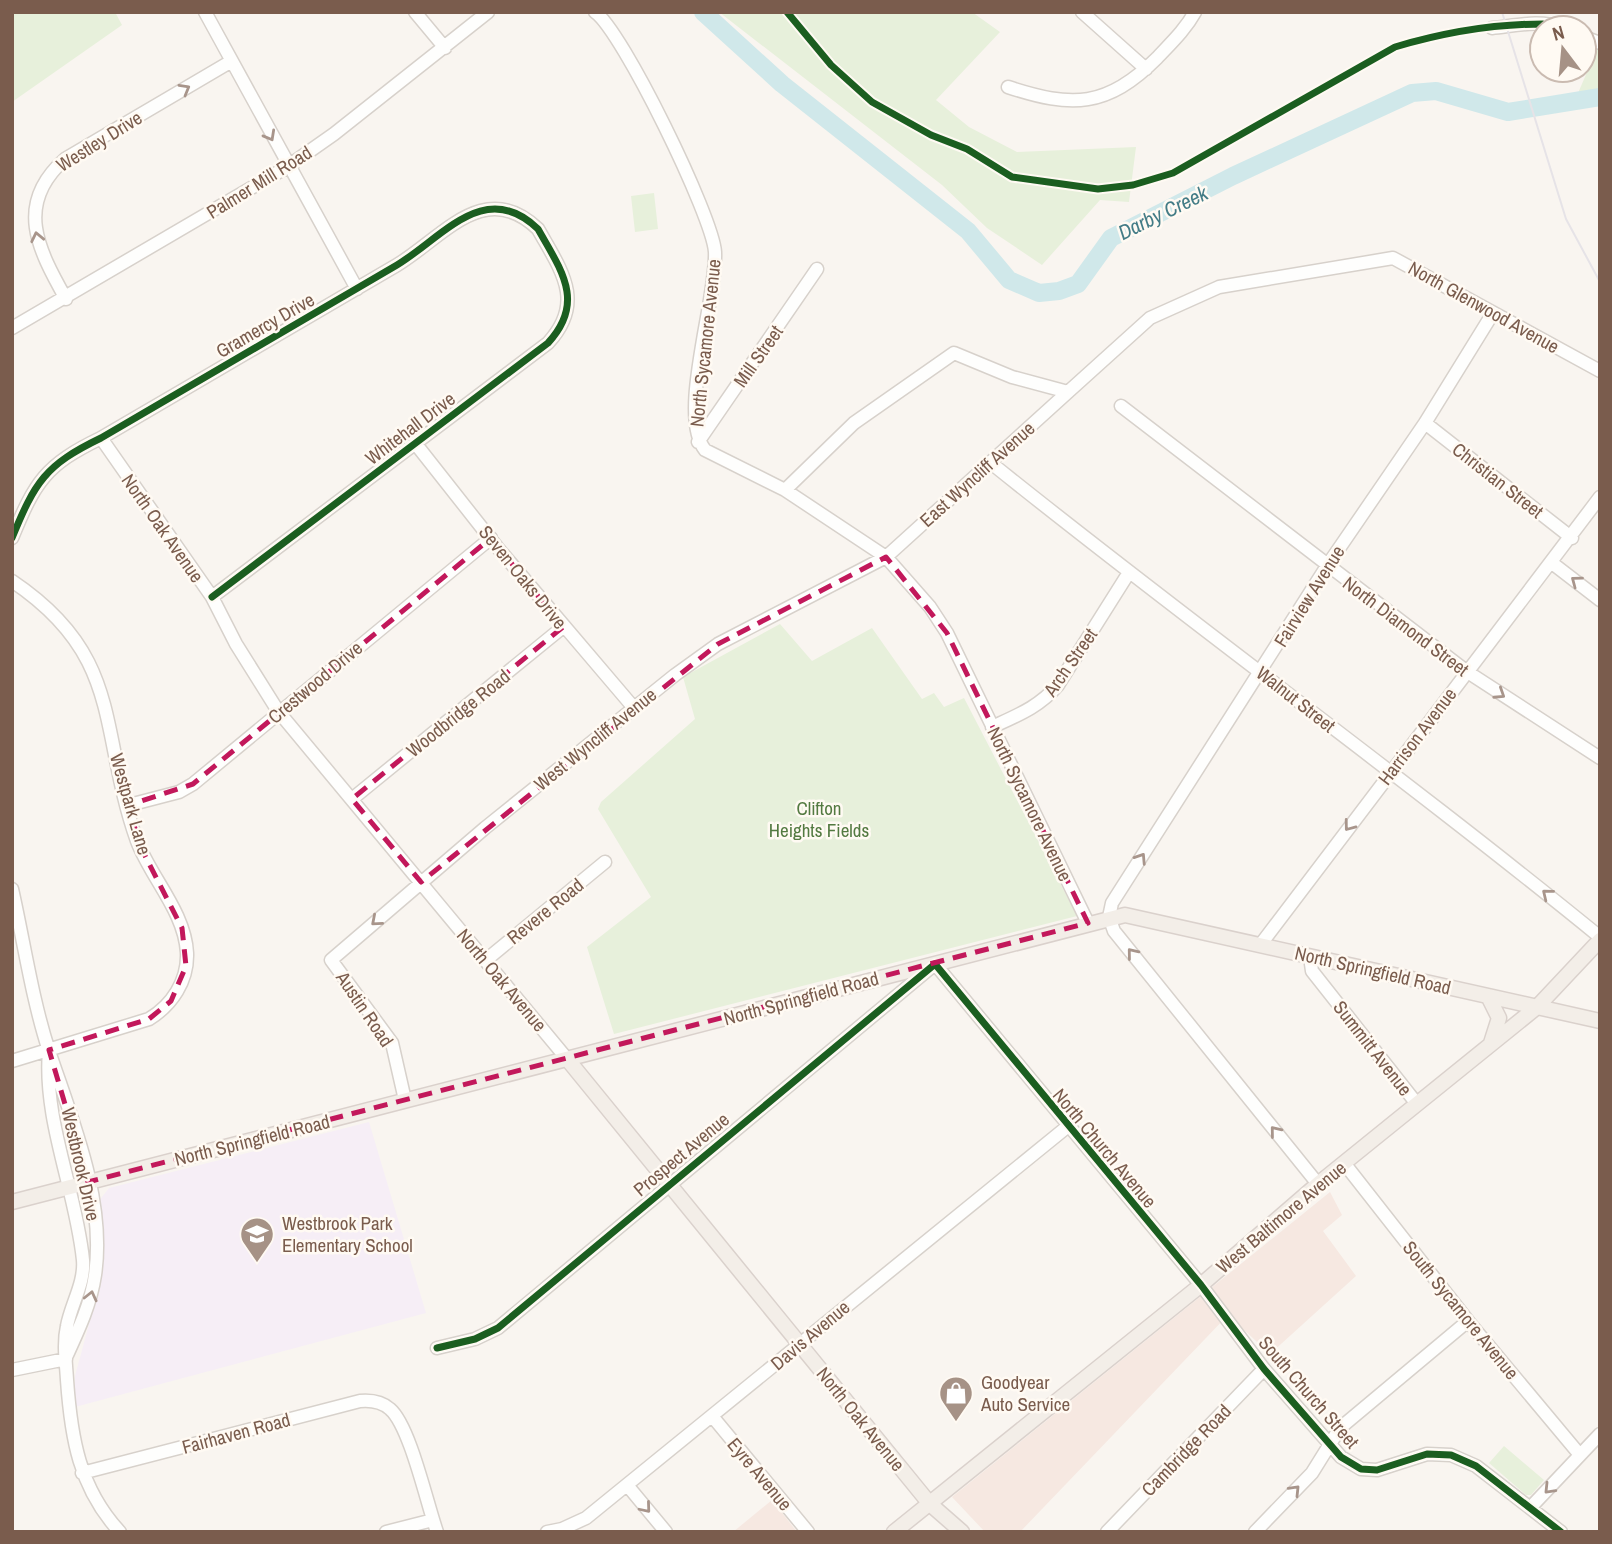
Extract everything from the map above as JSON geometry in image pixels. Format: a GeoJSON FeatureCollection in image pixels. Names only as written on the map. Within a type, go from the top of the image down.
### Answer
{"type":"FeatureCollection","features":[{"type":"Feature","properties":{"kind":"main road","name":"North Springfield Road"},"geometry":{"type":"LineString","coordinates":[[12,1202],[1125,915],[1149,918],[1310,957],[1600,1021]]}},
{"type":"Feature","properties":{"kind":"main road","name":"West Baltimore Avenue"},"geometry":{"type":"LineString","coordinates":[[894,1532],[1201,1285],[1318,1184],[1537,1007],[1600,938]]}},
{"type":"Feature","properties":{"kind":"main road"},"geometry":{"type":"LineString","coordinates":[[1488,996],[1499,1024],[1489,1046]]}},
{"type":"Feature","properties":{"kind":"main road","name":"North Oak Avenue"},"geometry":{"type":"LineString","coordinates":[[568,1059],[930,1504],[962,1532]]}},
{"type":"Feature","properties":{"kind":"street"},"geometry":{"type":"LineString","coordinates":[[205,12],[287,167],[356,289]]}},
{"type":"Feature","properties":{"kind":"street"},"geometry":{"type":"LineString","coordinates":[[415,12],[445,48]]}},
{"type":"Feature","properties":{"kind":"street","name":"Palmer Mill Road"},"geometry":{"type":"LineString","coordinates":[[12,328],[66,299],[287,167],[445,48],[488,12]]}},
{"type":"Feature","properties":{"kind":"street","name":"North Sycamore Avenue"},"geometry":{"type":"LineString","coordinates":[[595,12],[617,37],[690,177],[712,233],[715,253],[711,296],[696,398],[695,424],[698,442],[705,450],[785,490],[886,557],[935,615],[1088,923]]}},
{"type":"Feature","properties":{"kind":"street"},"geometry":{"type":"LineString","coordinates":[[1082,12],[1146,69]]}},
{"type":"Feature","properties":{"kind":"street"},"geometry":{"type":"LineString","coordinates":[[1008,87],[1034,96],[1091,100],[1113,94],[1146,69],[1185,29],[1195,12]]}},
{"type":"Feature","properties":{"kind":"street"},"geometry":{"type":"LineString","coordinates":[[1492,28],[1528,18]]}},
{"type":"Feature","properties":{"kind":"street","name":"Westley Drive"},"geometry":{"type":"LineString","coordinates":[[66,299],[41,254],[36,236],[38,199],[51,172],[65,159],[230,62]]}},
{"type":"Feature","properties":{"kind":"street","name":"Gramercy Drive"},"geometry":{"type":"LineString","coordinates":[[12,538],[32,491],[50,469],[67,455],[101,438],[356,289],[426,247],[456,222],[478,209],[501,209],[521,215],[538,229],[552,254]]}},
{"type":"Feature","properties":{"kind":"street","name":"Whitehall Drive"},"geometry":{"type":"LineString","coordinates":[[212,597],[548,343],[559,331],[569,311],[569,297],[552,254]]}},
{"type":"Feature","properties":{"kind":"street","name":"North Glenwood Avenue"},"geometry":{"type":"LineString","coordinates":[[1068,392],[1150,318],[1219,287],[1393,258],[1600,371]]}},
{"type":"Feature","properties":{"kind":"street","name":"Mill Street"},"geometry":{"type":"LineString","coordinates":[[698,442],[817,269]]}},
{"type":"Feature","properties":{"kind":"street","name":"Fairview Avenue"},"geometry":{"type":"LineString","coordinates":[[1109,917],[1112,903],[1262,672],[1327,566],[1425,423],[1493,313]]}},
{"type":"Feature","properties":{"kind":"street"},"geometry":{"type":"LineString","coordinates":[[785,490],[854,423],[954,354],[1012,377],[1068,392]]}},
{"type":"Feature","properties":{"kind":"street","name":"East Wyncliff Avenue"},"geometry":{"type":"LineString","coordinates":[[886,557],[1068,392]]}},
{"type":"Feature","properties":{"kind":"street","name":"North Diamond Street"},"geometry":{"type":"LineString","coordinates":[[1121,406],[1466,671],[1600,758]]}},
{"type":"Feature","properties":{"kind":"street","name":"Christian Street"},"geometry":{"type":"LineString","coordinates":[[1425,423],[1572,538]]}},
{"type":"Feature","properties":{"kind":"street","name":"North Oak Avenue"},"geometry":{"type":"LineString","coordinates":[[101,438],[212,597],[236,644],[278,711],[568,1059]]}},
{"type":"Feature","properties":{"kind":"street","name":"Seven Oaks Drive"},"geometry":{"type":"LineString","coordinates":[[415,443],[563,627],[634,708]]}},
{"type":"Feature","properties":{"kind":"street","name":"Walnut Street"},"geometry":{"type":"LineString","coordinates":[[991,463],[1128,573],[1390,771],[1600,938]]}},
{"type":"Feature","properties":{"kind":"street","name":"Harrison Avenue"},"geometry":{"type":"LineString","coordinates":[[1261,944],[1466,671],[1572,538],[1600,497]]}},
{"type":"Feature","properties":{"kind":"street","name":"Crestwood Drive"},"geometry":{"type":"LineString","coordinates":[[129,805],[179,792],[192,785],[278,711],[491,538]]}},
{"type":"Feature","properties":{"kind":"street","name":"West Wyncliff Avenue"},"geometry":{"type":"LineString","coordinates":[[331,960],[421,882],[634,708],[718,644],[886,557]]}},
{"type":"Feature","properties":{"kind":"street"},"geometry":{"type":"LineString","coordinates":[[1552,563],[1600,600]]}},
{"type":"Feature","properties":{"kind":"street","name":"Arch Street"},"geometry":{"type":"LineString","coordinates":[[992,727],[1035,708],[1058,685],[1128,573]]}},
{"type":"Feature","properties":{"kind":"street","name":"Westpark Lane"},"geometry":{"type":"LineString","coordinates":[[12,581],[56,615],[86,655],[103,694],[139,844],[182,928],[187,954],[183,979],[171,1001],[149,1019],[49,1050]]}},
{"type":"Feature","properties":{"kind":"street","name":"Woodbridge Road"},"geometry":{"type":"LineString","coordinates":[[352,799],[563,627]]}},
{"type":"Feature","properties":{"kind":"street","name":"Revere Road"},"geometry":{"type":"LineString","coordinates":[[486,960],[605,862]]}},
{"type":"Feature","properties":{"kind":"street","name":"Westbrook Drive"},"geometry":{"type":"LineString","coordinates":[[12,889],[49,1050],[63,1083],[88,1182],[97,1236],[95,1274],[87,1309],[66,1359]]}},
{"type":"Feature","properties":{"kind":"street"},"geometry":{"type":"LineString","coordinates":[[1109,917],[1114,931],[1318,1184]]}},
{"type":"Feature","properties":{"kind":"street","name":"Summitt Avenue"},"geometry":{"type":"LineString","coordinates":[[1310,957],[1312,971],[1417,1104]]}},
{"type":"Feature","properties":{"kind":"street","name":"Austin Road"},"geometry":{"type":"LineString","coordinates":[[331,960],[392,1043],[405,1100]]}},
{"type":"Feature","properties":{"kind":"street","name":"North Church Avenue"},"geometry":{"type":"LineString","coordinates":[[934,964],[1066,1127],[1201,1285]]}},
{"type":"Feature","properties":{"kind":"street","name":"Prospect Avenue"},"geometry":{"type":"LineString","coordinates":[[437,1348],[475,1339],[498,1328],[934,964]]}},
{"type":"Feature","properties":{"kind":"street"},"geometry":{"type":"LineString","coordinates":[[12,1061],[49,1050]]}},
{"type":"Feature","properties":{"kind":"street","name":"Westbrook Drive"},"geometry":{"type":"LineString","coordinates":[[49,1050],[47,1078],[78,1224],[83,1263],[66,1326],[70,1425],[82,1473],[101,1510],[120,1532]]}},
{"type":"Feature","properties":{"kind":"street","name":"Davis Avenue"},"geometry":{"type":"LineString","coordinates":[[547,1532],[562,1529],[586,1518],[1066,1127]]}},
{"type":"Feature","properties":{"kind":"street","name":"South Sycamore Avenue"},"geometry":{"type":"LineString","coordinates":[[1344,1163],[1468,1321],[1580,1455]]}},
{"type":"Feature","properties":{"kind":"street","name":"South Church Street"},"geometry":{"type":"LineString","coordinates":[[1201,1285],[1264,1369],[1330,1445],[1354,1466],[1369,1470],[1387,1468],[1427,1454],[1451,1455],[1476,1466],[1561,1532]]}},
{"type":"Feature","properties":{"kind":"street"},"geometry":{"type":"LineString","coordinates":[[1255,1532],[1312,1473],[1340,1428],[1468,1321]]}},
{"type":"Feature","properties":{"kind":"street"},"geometry":{"type":"LineString","coordinates":[[12,1370],[66,1359]]}},
{"type":"Feature","properties":{"kind":"street","name":"Cambridge Road"},"geometry":{"type":"LineString","coordinates":[[1107,1532],[1264,1369]]}},
{"type":"Feature","properties":{"kind":"street","name":"Fairhaven Road"},"geometry":{"type":"LineString","coordinates":[[82,1473],[360,1401],[373,1400],[389,1408],[405,1434],[435,1526]]}},
{"type":"Feature","properties":{"kind":"street","name":"Eyre Avenue"},"geometry":{"type":"LineString","coordinates":[[712,1416],[808,1532]]}},
{"type":"Feature","properties":{"kind":"street"},"geometry":{"type":"LineString","coordinates":[[1530,1508],[1600,1434]]}},
{"type":"Feature","properties":{"kind":"street"},"geometry":{"type":"LineString","coordinates":[[627,1485],[666,1532]]}},
{"type":"Feature","properties":{"kind":"street"},"geometry":{"type":"LineString","coordinates":[[386,1532],[435,1526]]}},
{"type":"Feature","properties":{"kind":"highlighted area"},"geometry":{"type":"Polygon","coordinates":[[[491,538],[563,627],[352,799],[421,882],[718,644],[886,557],[947,633],[1088,923],[88,1182],[49,1050],[149,1019],[171,1001],[186,966],[182,928],[139,844],[129,805],[193,784],[491,538]]]}},
{"type":"Feature","properties":{"kind":"shaded area","name":"Westbrook Park Elementary School"},"geometry":{"type":"Polygon","coordinates":[[[369,1122],[426,1313],[75,1407],[75,1376],[102,1276],[98,1202],[109,1188],[369,1122]]]}},
{"type":"Feature","properties":{"kind":"shaded area"},"geometry":{"type":"Polygon","coordinates":[[[1330,1192],[1342,1215],[1323,1231],[1356,1276],[1270,1354],[1228,1315],[1020,1532],[985,1532],[952,1497],[1330,1192]]]}},
{"type":"Feature","properties":{"kind":"shaded area"},"geometry":{"type":"Polygon","coordinates":[[[772,1500],[797,1532],[733,1532],[772,1500]]]}},
{"type":"Feature","properties":{"kind":"green space"},"geometry":{"type":"Polygon","coordinates":[[[12,12],[115,12],[122,25],[12,102],[12,12]]]}},
{"type":"Feature","properties":{"kind":"green space"},"geometry":{"type":"Polygon","coordinates":[[[719,12],[972,12],[1000,32],[936,100],[969,127],[1017,152],[1136,147],[1129,202],[1100,200],[1042,265],[987,228],[942,185],[719,12]]]}},
{"type":"Feature","properties":{"kind":"green space"},"geometry":{"type":"Polygon","coordinates":[[[1598,49],[1600,50],[1600,105],[1575,100],[1582,84],[1598,84],[1598,49]]]}},
{"type":"Feature","properties":{"kind":"green space"},"geometry":{"type":"Polygon","coordinates":[[[654,193],[658,229],[635,232],[631,196],[654,193]]]}},
{"type":"Feature","properties":{"kind":"green space","name":"Clifton Heights Fields"},"geometry":{"type":"Polygon","coordinates":[[[780,624],[812,661],[872,628],[922,699],[934,693],[944,707],[964,698],[1077,916],[614,1034],[587,947],[651,897],[598,809],[601,802],[695,719],[683,677],[780,624]]]}},
{"type":"Feature","properties":{"kind":"green space"},"geometry":{"type":"Polygon","coordinates":[[[1504,1446],[1544,1480],[1531,1495],[1526,1495],[1489,1463],[1504,1446]]]}},
{"type":"Feature","properties":{"kind":"waterway","name":"Darby Creek"},"geometry":{"type":"LineString","coordinates":[[703,12],[782,84],[968,231],[1009,280],[1039,293],[1059,291],[1078,284],[1111,238],[1233,176],[1412,93],[1436,91],[1508,112],[1600,97]]}},
{"type":"Feature","properties":{"kind":"tram line"},"geometry":{"type":"LineString","coordinates":[[1502,12],[1566,219],[1600,282]]}},
{"type":"Feature","properties":{"kind":"cycle path"},"geometry":{"type":"LineString","coordinates":[[787,12],[831,65],[872,102],[931,135],[967,149],[1012,177],[1098,189],[1133,185],[1173,173],[1395,47],[1449,34],[1528,24]]}},
{"type":"Feature","properties":{"kind":"cycle path"},"geometry":{"type":"LineString","coordinates":[[12,538],[44,477],[67,457],[397,265],[465,217],[500,209],[519,215],[538,229],[561,272],[568,300],[566,314],[548,343],[212,597]]}},
{"type":"Feature","properties":{"kind":"cycle path"},"geometry":{"type":"LineString","coordinates":[[437,1348],[475,1339],[498,1328],[935,964],[1201,1285],[1264,1369],[1341,1457],[1361,1469],[1377,1470],[1427,1454],[1451,1455],[1476,1466],[1561,1532]]}},
{"type":"Feature","properties":{"kind":"place","name":"Westbrook Park Elementary School"},"geometry":{"type":"Point","coordinates":[257,1264]}},
{"type":"Feature","properties":{"kind":"place","name":"Goodyear Auto Service"},"geometry":{"type":"Point","coordinates":[956,1423]}}]}
